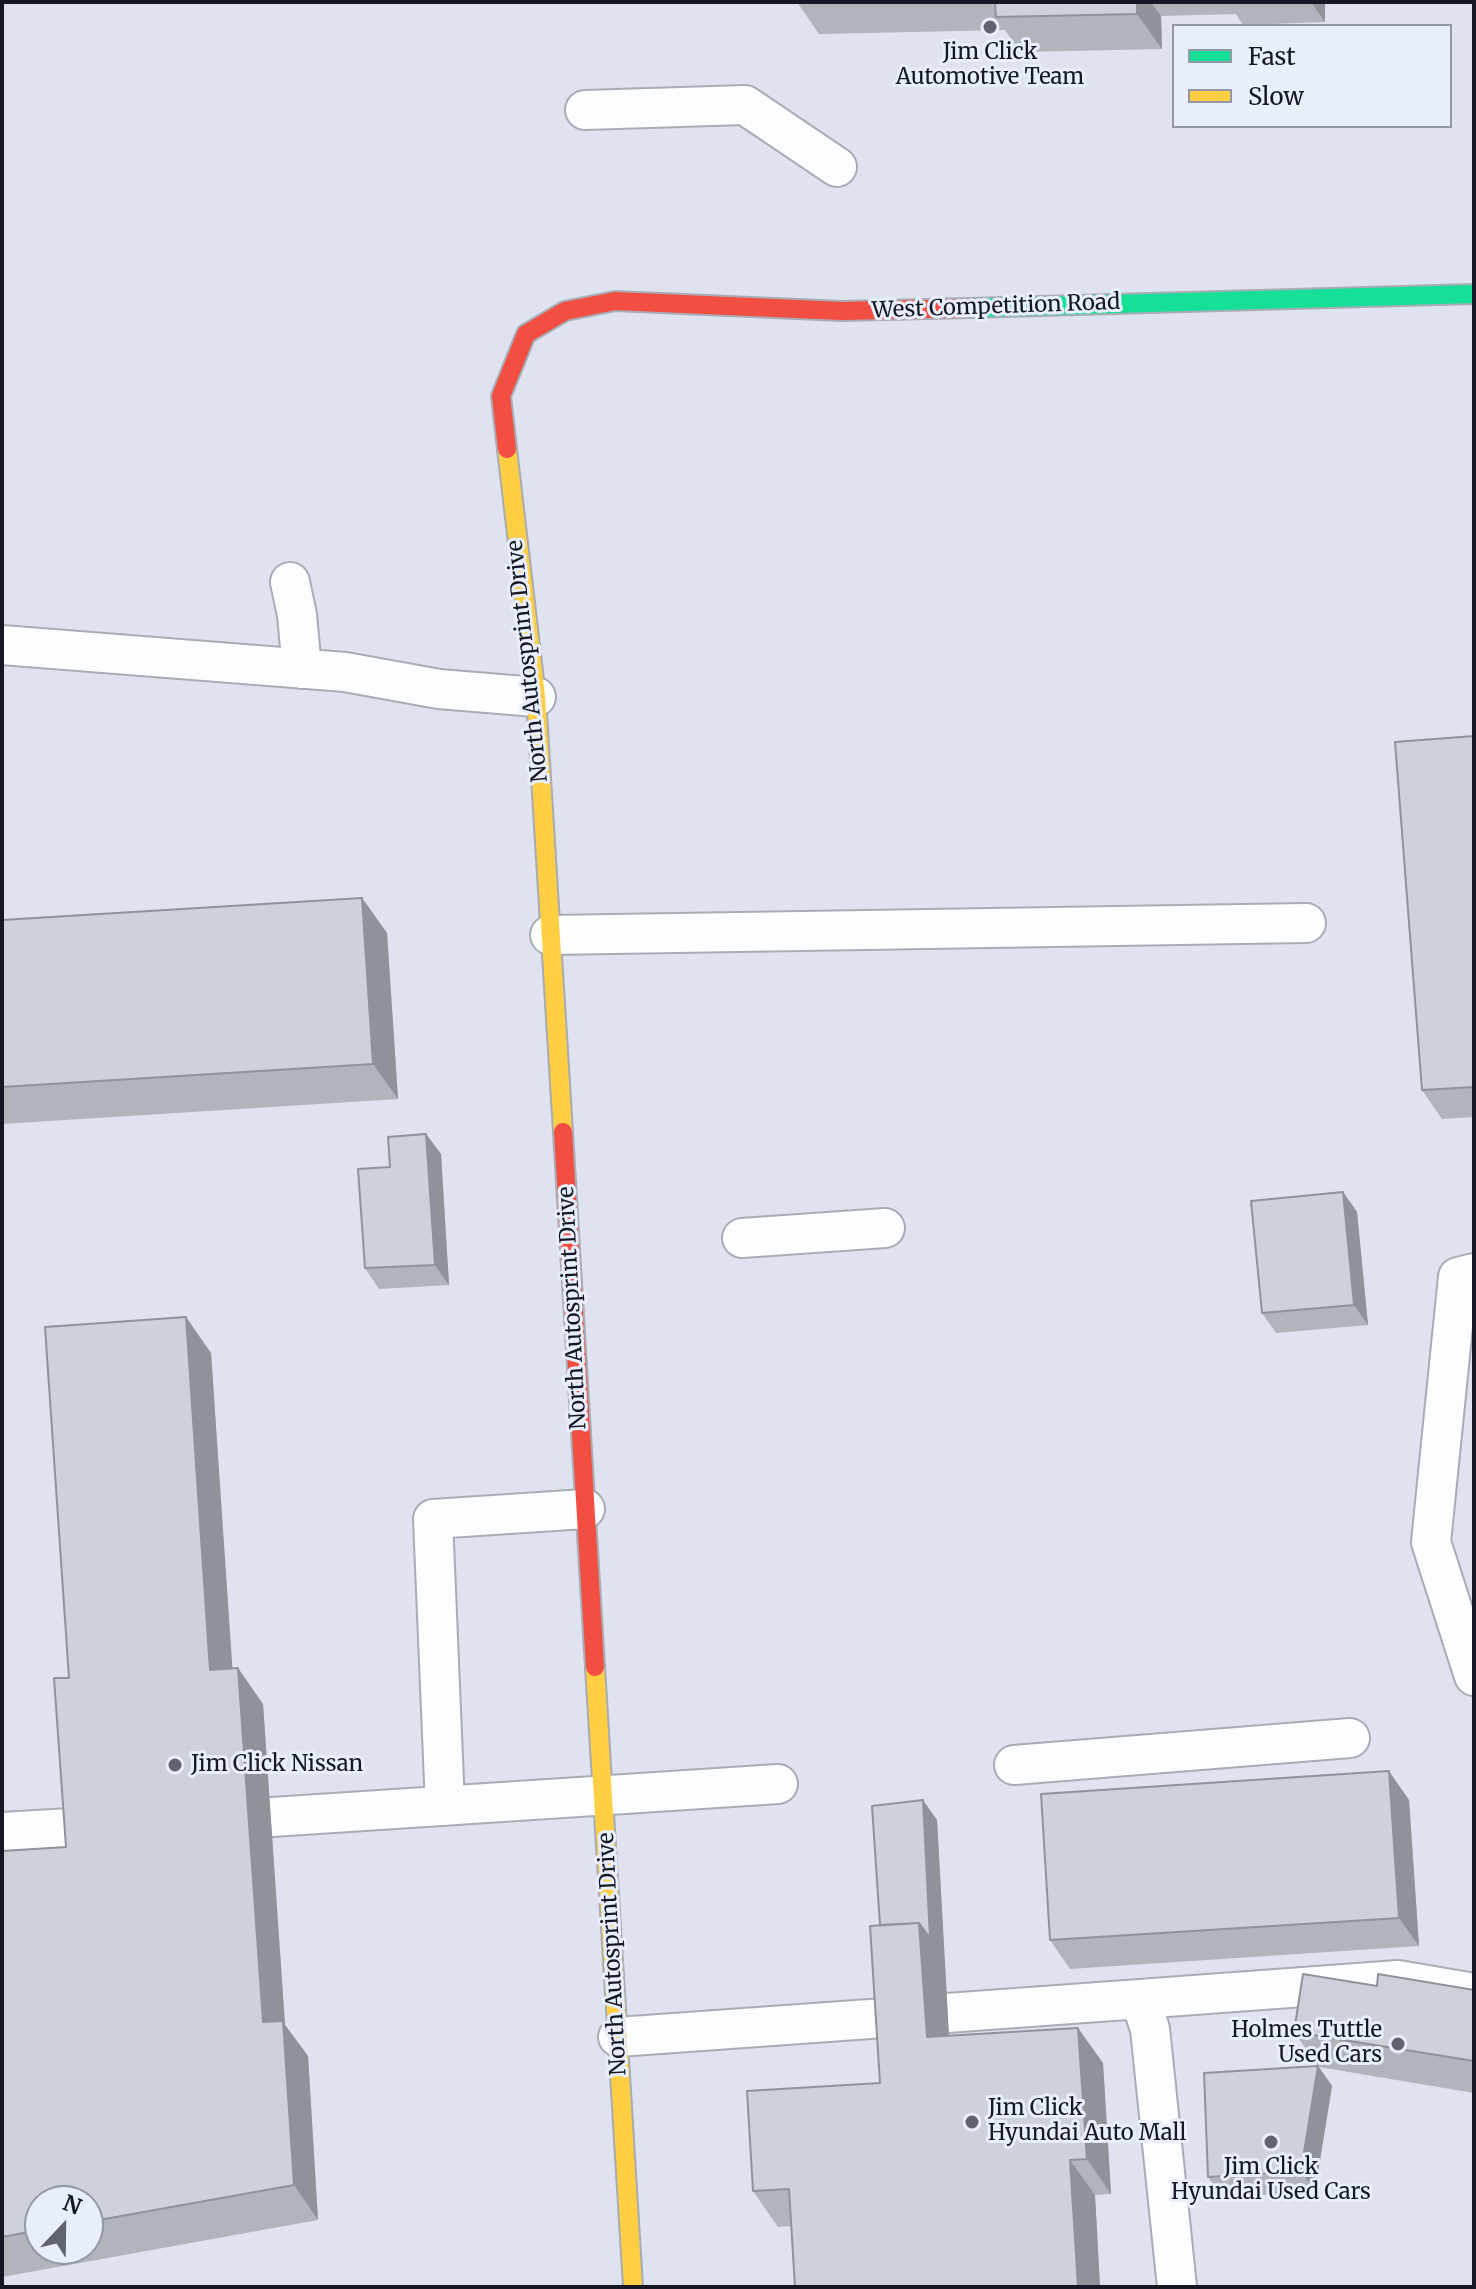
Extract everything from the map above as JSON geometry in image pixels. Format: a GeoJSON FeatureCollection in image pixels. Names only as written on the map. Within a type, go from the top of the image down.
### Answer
{"type":"FeatureCollection","features":[{"type":"Feature","properties":{"kind":"street","name":"West Competition Road"},"geometry":{"type":"LineString","coordinates":[[526,334],[565,311],[615,301],[842,311],[1474,294]]}},
{"type":"Feature","properties":{"kind":"street","name":"North Autosprint Drive"},"geometry":{"type":"LineString","coordinates":[[526,334],[501,396],[536,697],[633,2287]]}},
{"type":"Feature","properties":{"kind":"lane"},"geometry":{"type":"LineString","coordinates":[[585,110],[745,105],[837,167]]}},
{"type":"Feature","properties":{"kind":"lane"},"geometry":{"type":"LineString","coordinates":[[290,582],[297,615],[302,669]]}},
{"type":"Feature","properties":{"kind":"lane"},"geometry":{"type":"LineString","coordinates":[[2,645],[345,672],[439,689],[536,697]]}},
{"type":"Feature","properties":{"kind":"lane"},"geometry":{"type":"LineString","coordinates":[[550,935],[1306,923]]}},
{"type":"Feature","properties":{"kind":"lane"},"geometry":{"type":"LineString","coordinates":[[742,1238],[885,1228]]}},
{"type":"Feature","properties":{"kind":"lane"},"geometry":{"type":"LineString","coordinates":[[1474,1273],[1458,1277],[1431,1542],[1474,1676]]}},
{"type":"Feature","properties":{"kind":"lane"},"geometry":{"type":"LineString","coordinates":[[445,1806],[433,1519],[585,1509]]}},
{"type":"Feature","properties":{"kind":"lane"},"geometry":{"type":"LineString","coordinates":[[1014,1765],[1350,1738]]}},
{"type":"Feature","properties":{"kind":"lane"},"geometry":{"type":"LineString","coordinates":[[272,1817],[778,1784]]}},
{"type":"Feature","properties":{"kind":"lane"},"geometry":{"type":"LineString","coordinates":[[2,1832],[87,1827]]}},
{"type":"Feature","properties":{"kind":"lane"},"geometry":{"type":"LineString","coordinates":[[947,2013],[1024,2023],[1145,2014],[1398,1980],[1473,1987]]}},
{"type":"Feature","properties":{"kind":"lane"},"geometry":{"type":"LineString","coordinates":[[1145,2014],[1177,2287]]}},
{"type":"Feature","properties":{"kind":"lane"},"geometry":{"type":"LineString","coordinates":[[618,2037],[898,2017]]}},
{"type":"Feature","properties":{"kind":"shaded area"},"geometry":{"type":"Polygon","coordinates":[[[2,2],[1474,2],[1474,2287],[2,2287],[2,2]]]}},
{"type":"Feature","properties":{"kind":"building"},"geometry":{"type":"Polygon","coordinates":[[[995,2],[1137,2],[1137,14],[996,17],[995,2]]]}},
{"type":"Feature","properties":{"kind":"building"},"geometry":{"type":"Polygon","coordinates":[[[1474,736],[1474,1087],[1422,1090],[1395,742],[1474,736]]]}},
{"type":"Feature","properties":{"kind":"building"},"geometry":{"type":"Polygon","coordinates":[[[362,898],[373,1064],[2,1087],[2,920],[362,898]]]}},
{"type":"Feature","properties":{"kind":"building"},"geometry":{"type":"Polygon","coordinates":[[[426,1134],[435,1265],[365,1268],[358,1169],[390,1167],[388,1137],[426,1134]]]}},
{"type":"Feature","properties":{"kind":"building"},"geometry":{"type":"Polygon","coordinates":[[[1343,1192],[1354,1305],[1262,1313],[1251,1201],[1343,1192]]]}},
{"type":"Feature","properties":{"kind":"building","name":"Jim Click Nissan"},"geometry":{"type":"Polygon","coordinates":[[[186,1317],[210,1670],[238,1668],[263,2022],[283,2021],[294,2185],[104,2219],[104,2185],[24,2185],[24,2233],[2,2237],[2,1851],[66,1847],[54,1678],[69,1678],[45,1327],[186,1317]]]}},
{"type":"Feature","properties":{"kind":"building"},"geometry":{"type":"Polygon","coordinates":[[[1389,1771],[1399,1918],[1050,1940],[1041,1794],[1389,1771]]]}},
{"type":"Feature","properties":{"kind":"building"},"geometry":{"type":"Polygon","coordinates":[[[923,1800],[930,1938],[919,1923],[880,1925],[872,1806],[923,1800]]]}},
{"type":"Feature","properties":{"kind":"building","name":"Jim Click Hyundai Auto Mall"},"geometry":{"type":"Polygon","coordinates":[[[919,1923],[927,2037],[1078,2028],[1087,2159],[1070,2160],[1078,2287],[795,2287],[789,2189],[753,2191],[747,2091],[880,2083],[870,1926],[919,1923]]]}},
{"type":"Feature","properties":{"kind":"building"},"geometry":{"type":"Polygon","coordinates":[[[1303,1974],[1377,1986],[1378,1974],[1474,1990],[1474,2061],[1294,2032],[1303,1974]]]}},
{"type":"Feature","properties":{"kind":"building","name":"Jim Click Hyundai Used Cars"},"geometry":{"type":"Polygon","coordinates":[[[1318,2066],[1301,2171],[1208,2177],[1204,2073],[1318,2066]]]}},
{"type":"Feature","properties":{"kind":"traffic: fast"},"geometry":{"type":"LineString","coordinates":[[969,308],[1474,294]]}},
{"type":"Feature","properties":{"kind":"traffic: slow"},"geometry":{"type":"LineString","coordinates":[[507,449],[536,697],[563,1132]]}},
{"type":"Feature","properties":{"kind":"traffic: slow"},"geometry":{"type":"LineString","coordinates":[[595,1667],[633,2287]]}},
{"type":"Feature","properties":{"kind":"traffic: jam"},"geometry":{"type":"LineString","coordinates":[[507,449],[501,396],[526,334],[565,311],[615,301],[842,311],[969,308]]}},
{"type":"Feature","properties":{"kind":"traffic: jam"},"geometry":{"type":"LineString","coordinates":[[563,1132],[595,1667]]}},
{"type":"Feature","properties":{"kind":"place","name":"Jim Click Automotive Team"},"geometry":{"type":"Point","coordinates":[990,27]}},
{"type":"Feature","properties":{"kind":"place","name":"Jim Click Nissan"},"geometry":{"type":"Point","coordinates":[175,1765]}},
{"type":"Feature","properties":{"kind":"place","name":"Holmes Tuttle Used Cars"},"geometry":{"type":"Point","coordinates":[1398,2044]}},
{"type":"Feature","properties":{"kind":"place","name":"Jim Click Hyundai Auto Mall"},"geometry":{"type":"Point","coordinates":[972,2122]}},
{"type":"Feature","properties":{"kind":"place","name":"Jim Click Hyundai Used Cars"},"geometry":{"type":"Point","coordinates":[1271,2142]}}]}
